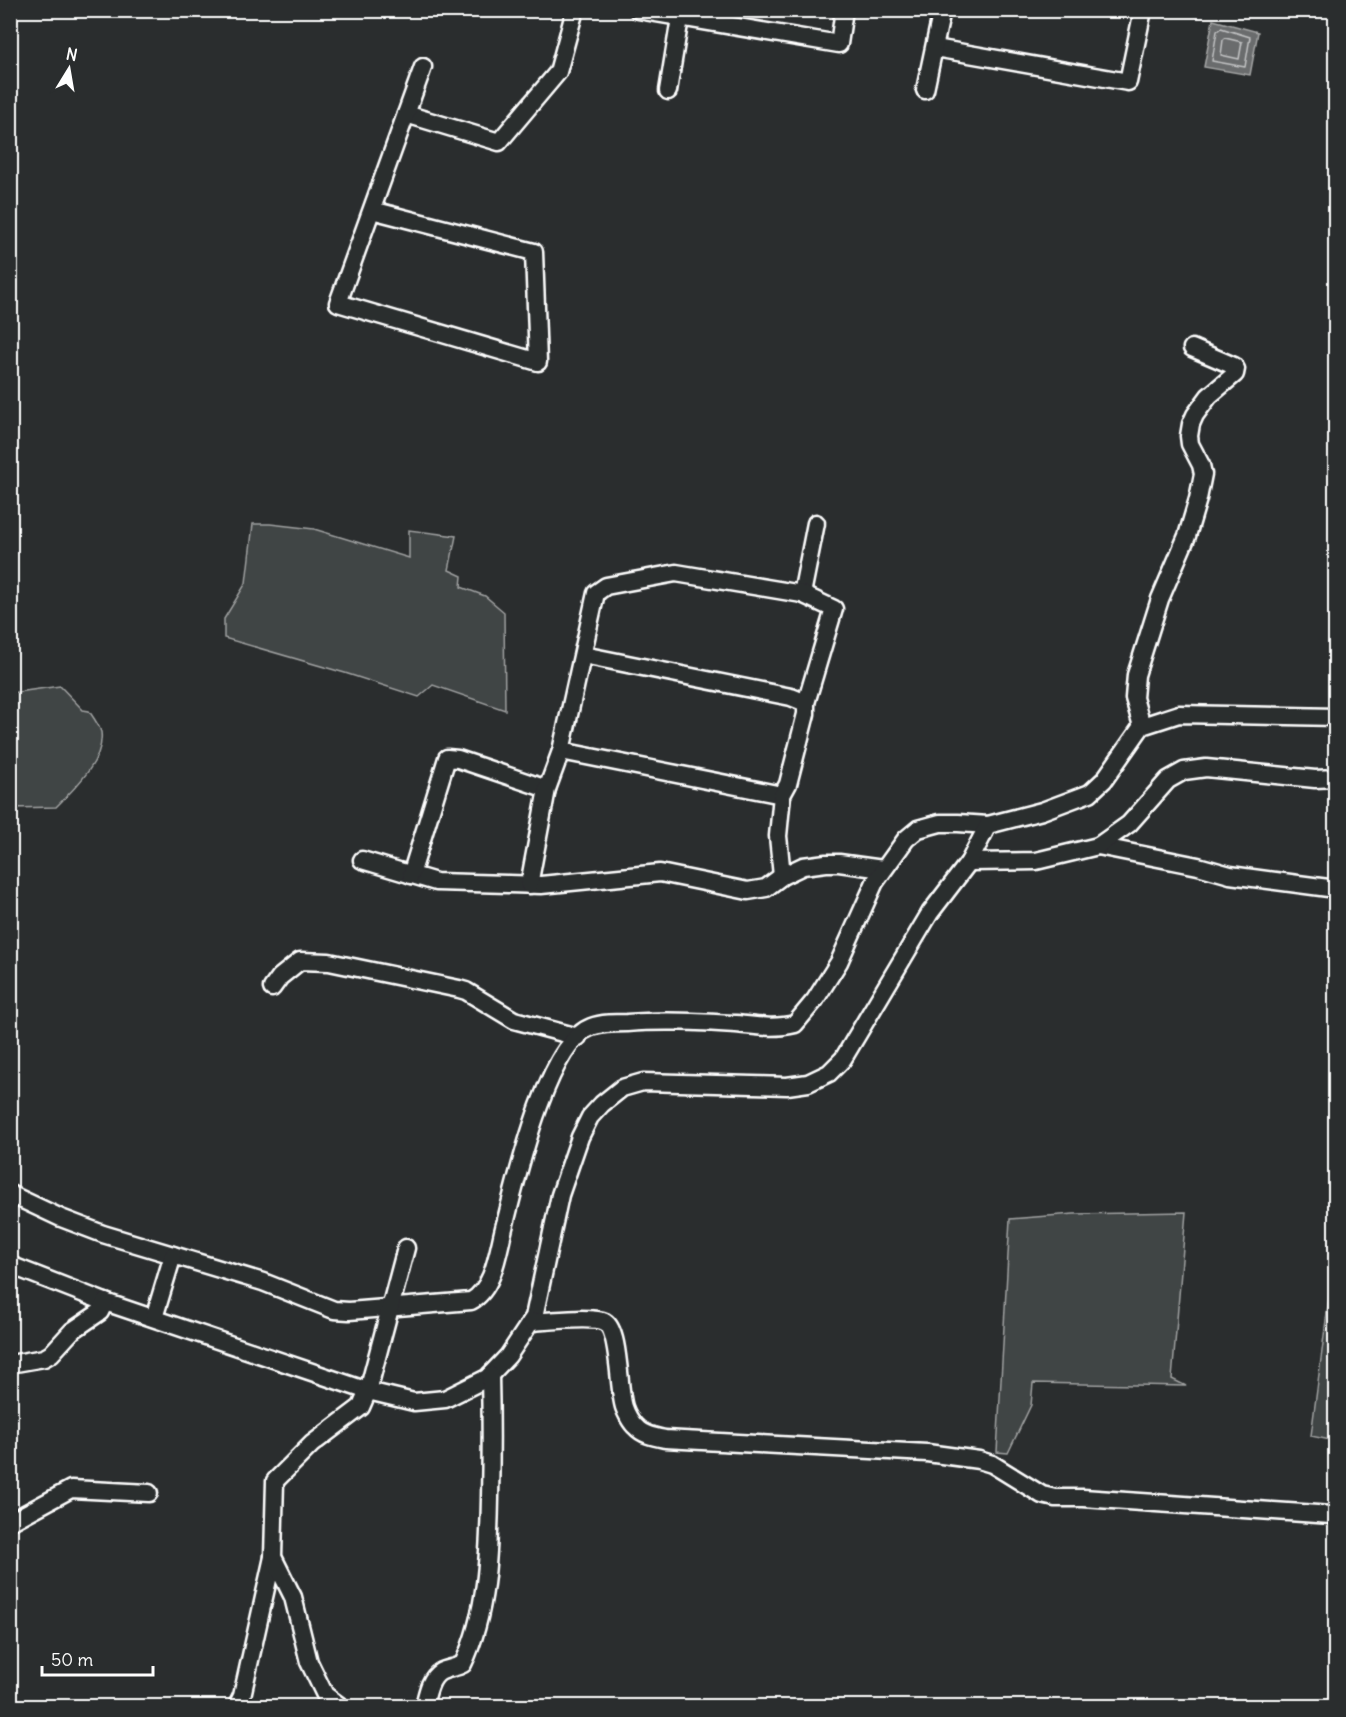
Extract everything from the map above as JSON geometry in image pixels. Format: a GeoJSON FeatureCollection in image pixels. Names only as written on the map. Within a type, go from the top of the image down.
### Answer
{"type":"FeatureCollection","features":[{"type":"Feature","properties":{"kind":"street"},"geometry":{"type":"LineString","coordinates":[[406,114],[499,142],[558,72],[575,10]]}},
{"type":"Feature","properties":{"kind":"street"},"geometry":{"type":"LineString","coordinates":[[638,10],[839,44],[844,10]]}},
{"type":"Feature","properties":{"kind":"street"},"geometry":{"type":"LineString","coordinates":[[925,90],[942,10]]}},
{"type":"Feature","properties":{"kind":"street"},"geometry":{"type":"LineString","coordinates":[[934,48],[1128,82],[1143,10]]}},
{"type":"Feature","properties":{"kind":"street"},"geometry":{"type":"LineString","coordinates":[[668,90],[680,18]]}},
{"type":"Feature","properties":{"kind":"street"},"geometry":{"type":"LineString","coordinates":[[372,210],[534,252],[538,362],[338,303],[423,67]]}},
{"type":"Feature","properties":{"kind":"street"},"geometry":{"type":"LineString","coordinates":[[1142,726],[1134,698],[1136,675],[1160,599],[1187,536],[1203,474],[1190,444],[1191,424],[1209,396],[1236,372],[1231,364],[1192,348]]}},
{"type":"Feature","properties":{"kind":"street"},"geometry":{"type":"LineString","coordinates":[[802,594],[816,524]]}},
{"type":"Feature","properties":{"kind":"street"},"geometry":{"type":"LineString","coordinates":[[529,885],[547,789],[561,751],[596,593],[606,586],[676,573],[802,594],[834,609],[806,703],[806,714],[789,784],[782,795],[778,836],[782,876]]}},
{"type":"Feature","properties":{"kind":"street"},"geometry":{"type":"LineString","coordinates":[[583,655],[791,697],[806,703]]}},
{"type":"Feature","properties":{"kind":"street"},"geometry":{"type":"LineString","coordinates":[[10,1194],[61,1218],[104,1234],[263,1282],[334,1310],[349,1311],[471,1301],[479,1296],[492,1276],[520,1161],[550,1076],[564,1052],[588,1028],[601,1024],[653,1021],[773,1027],[795,1024],[815,1000],[839,962],[883,869],[906,839],[918,829],[940,823],[988,825],[1042,811],[1090,793],[1104,780],[1142,726],[1179,714],[1335,717]]}},
{"type":"Feature","properties":{"kind":"street"},"geometry":{"type":"LineString","coordinates":[[561,751],[782,795]]}},
{"type":"Feature","properties":{"kind":"street"},"geometry":{"type":"LineString","coordinates":[[411,875],[447,758],[458,759],[547,789]]}},
{"type":"Feature","properties":{"kind":"street"},"geometry":{"type":"LineString","coordinates":[[969,862],[1036,861],[1098,846],[1129,824],[1168,780],[1184,771],[1206,768],[1315,779],[1335,778]]}},
{"type":"Feature","properties":{"kind":"street"},"geometry":{"type":"LineString","coordinates":[[10,1264],[105,1302],[369,1391],[414,1402],[445,1399],[487,1378],[508,1356],[534,1317],[560,1195],[580,1137],[590,1117],[602,1104],[622,1088],[643,1082],[787,1086],[808,1083],[829,1073],[843,1059],[930,913],[969,862],[988,825]]}},
{"type":"Feature","properties":{"kind":"street"},"geometry":{"type":"LineString","coordinates":[[1098,846],[1230,875],[1335,890]]}},
{"type":"Feature","properties":{"kind":"street"},"geometry":{"type":"LineString","coordinates":[[362,860],[436,882],[541,885],[660,873],[748,891],[766,888],[782,876],[803,866],[826,863],[883,869]]}},
{"type":"Feature","properties":{"kind":"street"},"geometry":{"type":"LineString","coordinates":[[272,988],[280,977],[300,961],[329,963],[466,991],[514,1020],[578,1037]]}},
{"type":"Feature","properties":{"kind":"street"},"geometry":{"type":"LineString","coordinates":[[237,1707],[242,1696],[273,1557],[275,1481],[312,1444],[361,1407],[369,1391],[406,1248]]}},
{"type":"Feature","properties":{"kind":"street"},"geometry":{"type":"LineString","coordinates":[[154,1318],[173,1255]]}},
{"type":"Feature","properties":{"kind":"street"},"geometry":{"type":"LineString","coordinates":[[10,1364],[44,1358],[51,1354],[72,1332],[100,1312],[105,1302]]}},
{"type":"Feature","properties":{"kind":"street"},"geometry":{"type":"LineString","coordinates":[[531,1322],[593,1319],[609,1325],[616,1347],[624,1408],[636,1427],[648,1435],[676,1440],[927,1453],[992,1464],[1042,1495],[1055,1498],[1083,1498],[1335,1517]]}},
{"type":"Feature","properties":{"kind":"street"},"geometry":{"type":"LineString","coordinates":[[424,1707],[434,1678],[440,1673],[463,1664],[478,1619],[490,1532],[490,1374]]}},
{"type":"Feature","properties":{"kind":"street"},"geometry":{"type":"LineString","coordinates":[[10,1522],[71,1489],[149,1493]]}},
{"type":"Feature","properties":{"kind":"street"},"geometry":{"type":"LineString","coordinates":[[273,1557],[293,1597],[309,1662],[325,1695],[336,1705]]}},
{"type":"Feature","properties":{"kind":"shaded area"},"geometry":{"type":"Polygon","coordinates":[[[253,524],[314,529],[409,558],[409,530],[456,536],[449,570],[462,576],[461,587],[485,596],[504,612],[505,710],[433,685],[419,697],[224,638],[224,619],[246,583],[253,524]]]}},
{"type":"Feature","properties":{"kind":"shaded area"},"geometry":{"type":"Polygon","coordinates":[[[60,686],[83,710],[89,711],[97,724],[101,732],[98,753],[87,773],[56,807],[11,808],[11,693],[60,686]]]}},
{"type":"Feature","properties":{"kind":"shaded area"},"geometry":{"type":"Polygon","coordinates":[[[1186,1212],[1172,1379],[1186,1386],[1033,1383],[1031,1405],[1008,1453],[997,1452],[1010,1219],[1074,1214],[1186,1212]]]}},
{"type":"Feature","properties":{"kind":"shaded area"},"geometry":{"type":"Polygon","coordinates":[[[1335,1251],[1335,1441],[1311,1436],[1335,1251]]]}},
{"type":"Feature","properties":{"kind":"water"},"geometry":{"type":"Polygon","coordinates":[[[1213,20],[1258,32],[1250,75],[1204,67],[1213,20]]]}}]}
